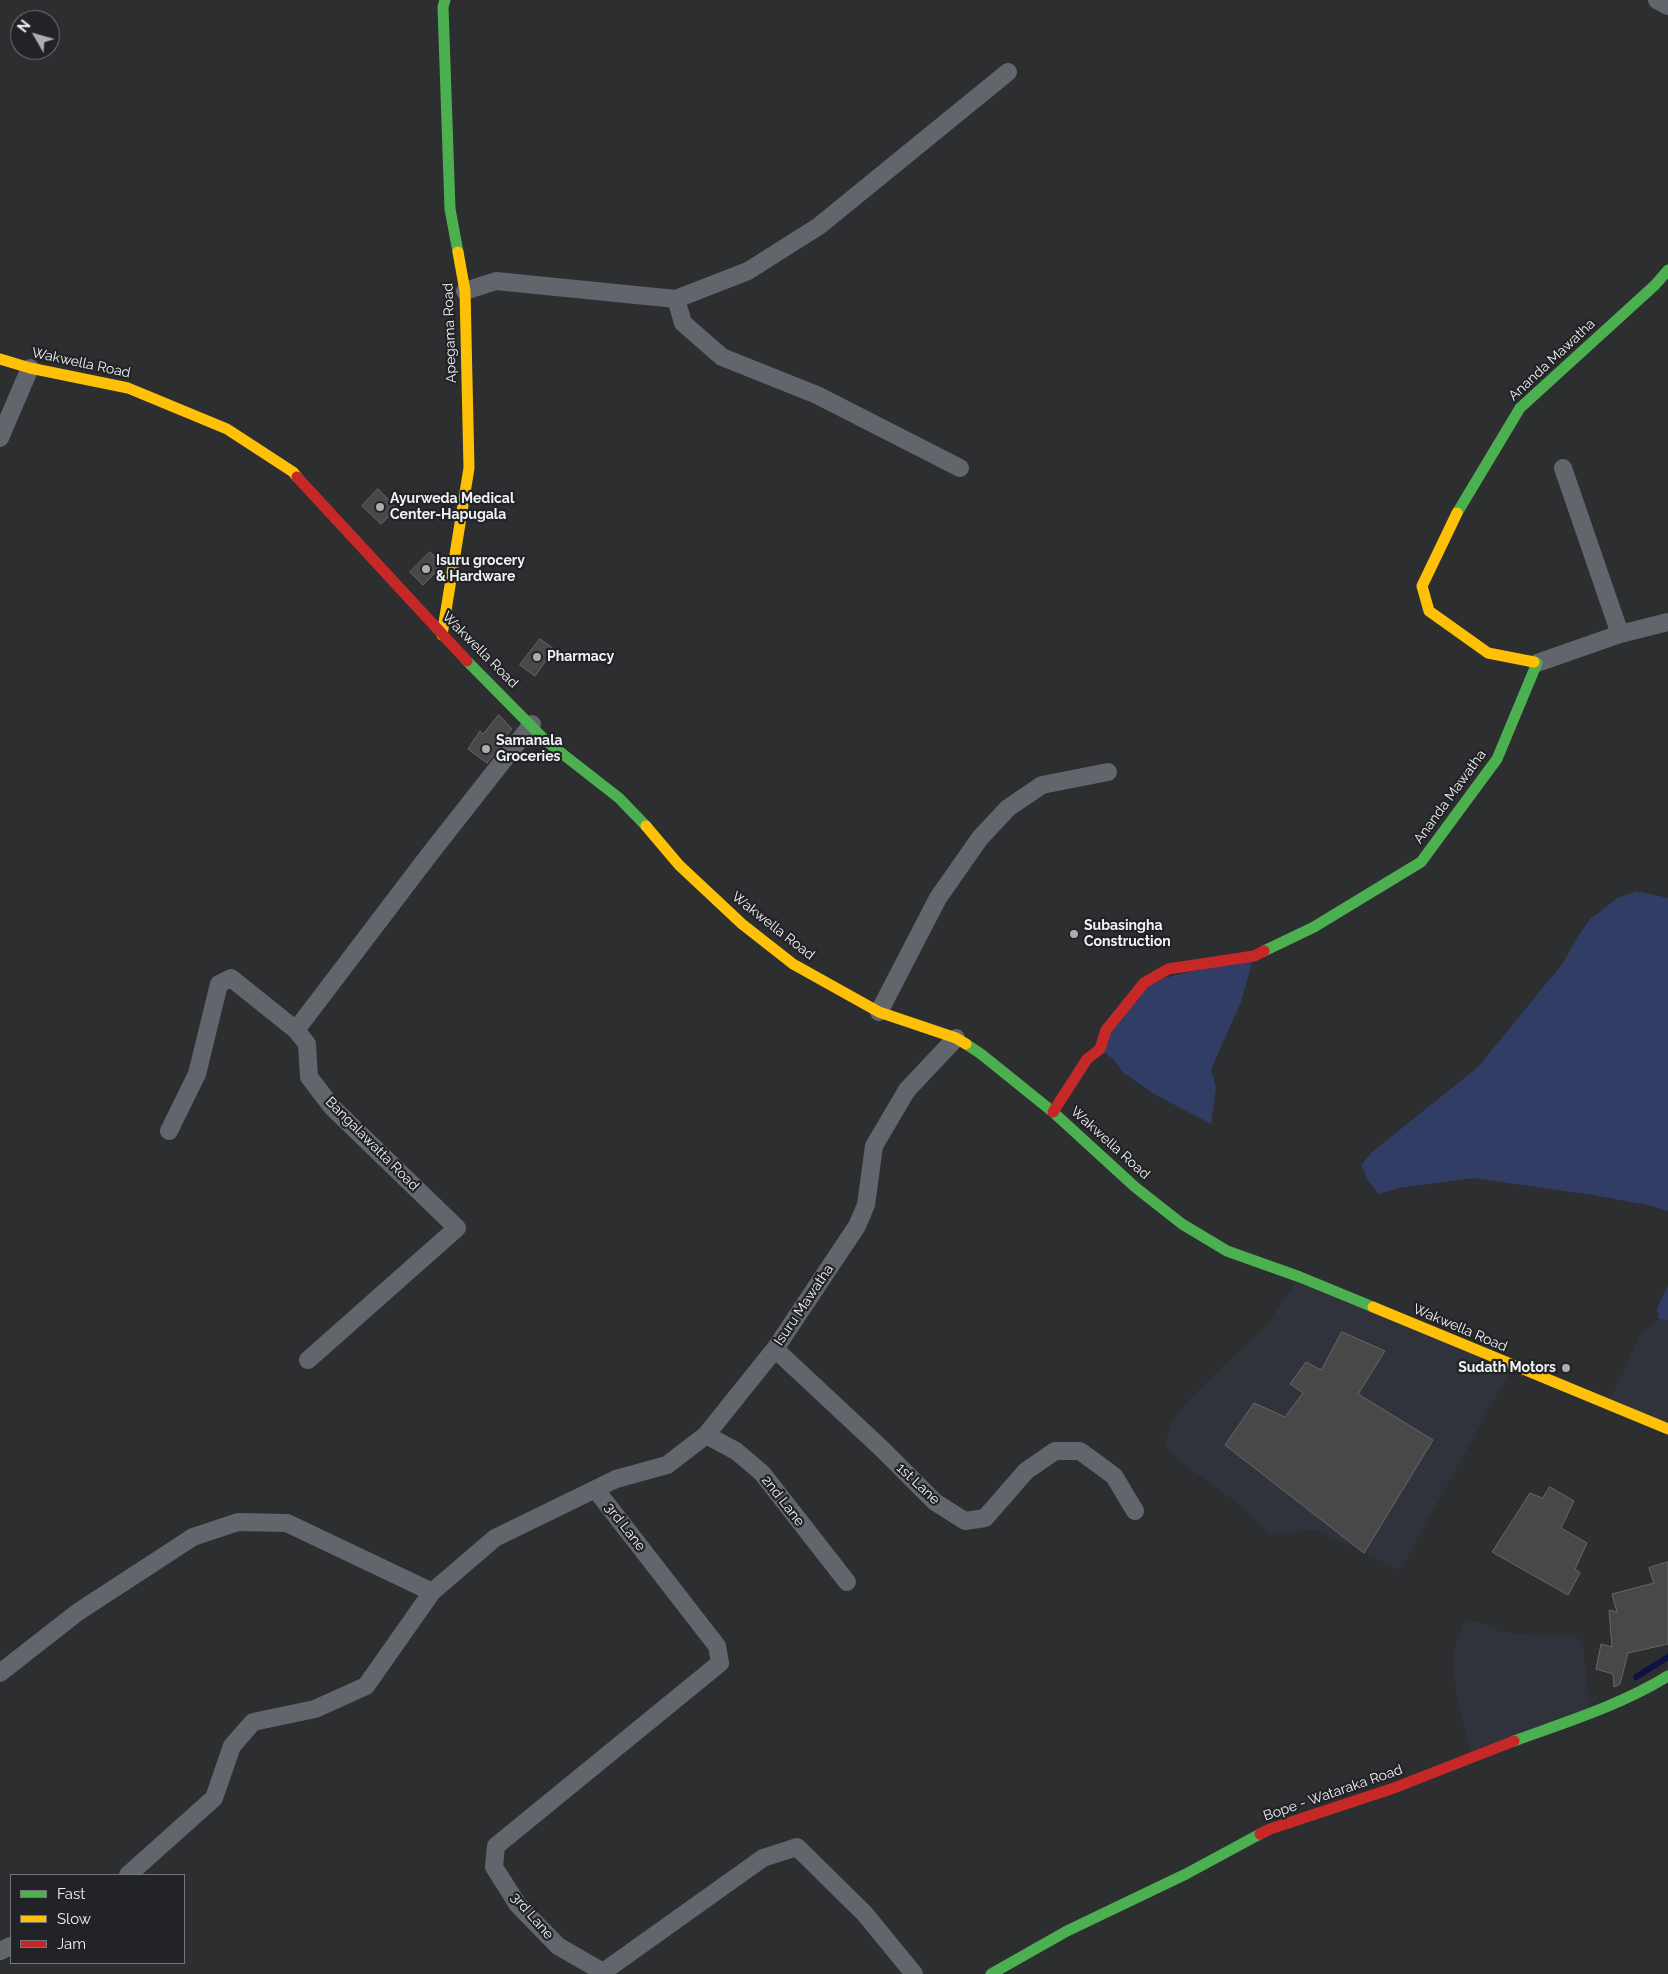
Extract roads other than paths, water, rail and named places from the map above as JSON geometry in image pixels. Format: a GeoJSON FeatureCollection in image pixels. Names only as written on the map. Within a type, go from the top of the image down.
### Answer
{"type":"FeatureCollection","features":[{"type":"Feature","properties":{"kind":"street","name":"Apegama Road"},"geometry":{"type":"LineString","coordinates":[[442,635],[469,468],[465,290],[450,209],[443,7],[445,0]]}},
{"type":"Feature","properties":{"kind":"street"},"geometry":{"type":"LineString","coordinates":[[1657,0],[1668,6]]}},
{"type":"Feature","properties":{"kind":"street"},"geometry":{"type":"LineString","coordinates":[[465,290],[496,281],[676,298],[748,271],[819,226],[1008,72]]}},
{"type":"Feature","properties":{"kind":"street","name":"Ananda Mawatha"},"geometry":{"type":"LineString","coordinates":[[1053,1112],[1087,1059],[1100,1049],[1106,1030],[1144,983],[1168,969],[1254,956],[1314,927],[1421,862],[1497,759],[1537,663],[1488,653],[1429,611],[1422,586],[1457,512],[1520,408],[1655,285],[1668,270]]}},
{"type":"Feature","properties":{"kind":"street"},"geometry":{"type":"LineString","coordinates":[[676,298],[683,322],[722,357],[817,395],[960,468]]}},
{"type":"Feature","properties":{"kind":"street","name":"Wakwella Road"},"geometry":{"type":"LineString","coordinates":[[0,359],[30,368],[128,388],[227,429],[293,472],[442,635],[532,724],[546,741],[619,798],[658,838],[679,865],[742,924],[793,964],[879,1012],[956,1038],[981,1054],[1053,1112],[1135,1187],[1182,1224],[1227,1251],[1300,1276],[1668,1429]]}},
{"type":"Feature","properties":{"kind":"street"},"geometry":{"type":"LineString","coordinates":[[0,438],[30,368]]}},
{"type":"Feature","properties":{"kind":"street"},"geometry":{"type":"LineString","coordinates":[[1564,468],[1620,634]]}},
{"type":"Feature","properties":{"kind":"street"},"geometry":{"type":"LineString","coordinates":[[1537,663],[1620,634],[1668,622]]}},
{"type":"Feature","properties":{"kind":"street"},"geometry":{"type":"LineString","coordinates":[[169,1131],[197,1074],[219,984],[231,978],[296,1030],[429,855],[532,724]]}},
{"type":"Feature","properties":{"kind":"street"},"geometry":{"type":"LineString","coordinates":[[879,1012],[938,898],[980,838],[1008,808],[1042,785],[1108,772]]}},
{"type":"Feature","properties":{"kind":"street","name":"Bangalawatta Road"},"geometry":{"type":"LineString","coordinates":[[296,1030],[307,1044],[308,1077],[332,1107],[457,1228],[308,1360]]}},
{"type":"Feature","properties":{"kind":"street","name":"Isuru Mawatha"},"geometry":{"type":"LineString","coordinates":[[129,1874],[214,1798],[232,1746],[253,1722],[315,1709],[366,1686],[432,1592],[495,1538],[616,1479],[667,1465],[706,1435],[774,1349],[857,1226],[866,1205],[874,1146],[908,1090],[956,1038]]}},
{"type":"Feature","properties":{"kind":"street","name":"1st Lane"},"geometry":{"type":"LineString","coordinates":[[774,1349],[935,1502],[964,1520],[985,1518],[1026,1471],[1055,1451],[1080,1451],[1114,1476],[1135,1511]]}},
{"type":"Feature","properties":{"kind":"street","name":"2nd Lane"},"geometry":{"type":"LineString","coordinates":[[706,1435],[736,1451],[762,1473],[847,1582]]}},
{"type":"Feature","properties":{"kind":"street","name":"3rd Lane"},"geometry":{"type":"LineString","coordinates":[[596,1490],[717,1646],[720,1663],[496,1846],[494,1867],[518,1905],[558,1946],[602,1972],[763,1858],[797,1846],[865,1914],[914,1974]]}},
{"type":"Feature","properties":{"kind":"street"},"geometry":{"type":"LineString","coordinates":[[0,1673],[78,1612],[193,1537],[238,1522],[287,1523],[432,1592]]}},
{"type":"Feature","properties":{"kind":"street","name":"Bope - Wataraka Road"},"geometry":{"type":"LineString","coordinates":[[991,1974],[1067,1931],[1186,1874],[1270,1829],[1394,1788],[1590,1712],[1652,1686],[1668,1676]]}},
{"type":"Feature","properties":{"kind":"waterway"},"geometry":{"type":"LineString","coordinates":[[1636,1677],[1668,1657]]}},
{"type":"Feature","properties":{"kind":"place","name":"Ayurweda Medical Center-Hapugala"},"geometry":{"type":"Point","coordinates":[380,507]}},
{"type":"Feature","properties":{"kind":"place","name":"Isuru grocery & Hardware"},"geometry":{"type":"Point","coordinates":[426,569]}},
{"type":"Feature","properties":{"kind":"place","name":"Pharmacy"},"geometry":{"type":"Point","coordinates":[537,657]}},
{"type":"Feature","properties":{"kind":"place","name":"Samanala Groceries"},"geometry":{"type":"Point","coordinates":[486,749]}},
{"type":"Feature","properties":{"kind":"place","name":"Subasingha Construction"},"geometry":{"type":"Point","coordinates":[1074,934]}},
{"type":"Feature","properties":{"kind":"place","name":"Sudath Motors"},"geometry":{"type":"Point","coordinates":[1566,1368]}}]}
